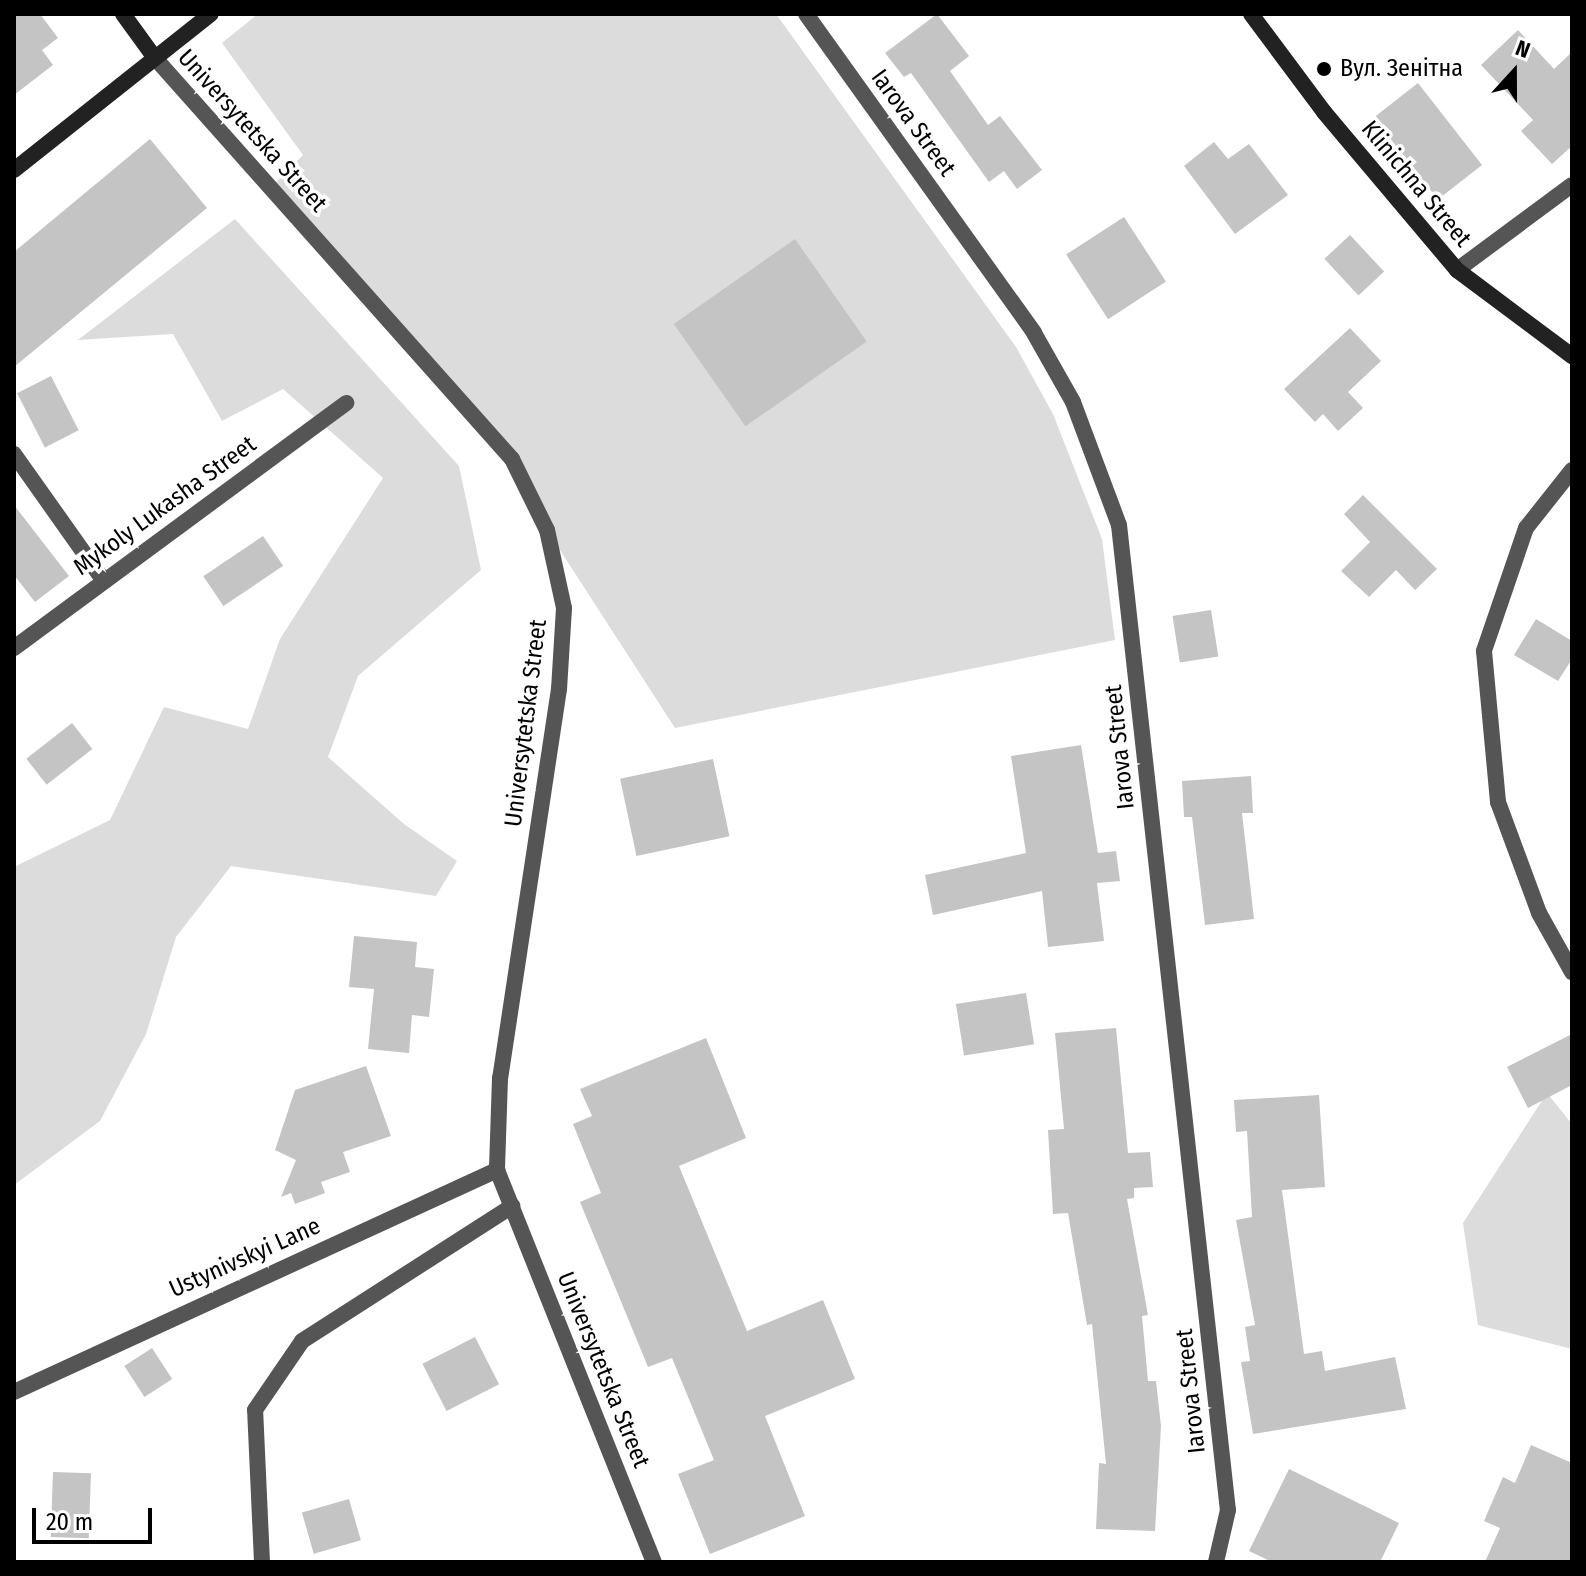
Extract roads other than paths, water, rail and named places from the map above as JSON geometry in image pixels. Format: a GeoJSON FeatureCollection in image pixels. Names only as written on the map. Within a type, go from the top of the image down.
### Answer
{"type":"FeatureCollection","features":[{"type":"Feature","properties":{"kind":"street","name":"Universytetska Street"},"geometry":{"type":"LineString","coordinates":[[123,14],[155,58],[512,459],[547,530],[564,608],[559,689],[500,1078],[497,1170],[654,1562]]}},
{"type":"Feature","properties":{"kind":"street"},"geometry":{"type":"LineString","coordinates":[[14,170],[211,14]]}},
{"type":"Feature","properties":{"kind":"street","name":"Iarova Street"},"geometry":{"type":"LineString","coordinates":[[806,14],[1034,333],[1073,402],[1119,525],[1228,1510],[1216,1562]]}},
{"type":"Feature","properties":{"kind":"street","name":"Klinichna Street"},"geometry":{"type":"LineString","coordinates":[[1251,14],[1324,112],[1457,270],[1572,356]]}},
{"type":"Feature","properties":{"kind":"street"},"geometry":{"type":"LineString","coordinates":[[1457,270],[1572,185]]}},
{"type":"Feature","properties":{"kind":"street","name":"Mykoly Lukasha Street"},"geometry":{"type":"LineString","coordinates":[[14,648],[346,403]]}},
{"type":"Feature","properties":{"kind":"street"},"geometry":{"type":"LineString","coordinates":[[14,454],[104,581]]}},
{"type":"Feature","properties":{"kind":"street"},"geometry":{"type":"LineString","coordinates":[[1572,470],[1526,528],[1484,651],[1498,802],[1539,913],[1572,972]]}},
{"type":"Feature","properties":{"kind":"street","name":"Ustynivskyi Lane"},"geometry":{"type":"LineString","coordinates":[[14,1392],[497,1170]]}},
{"type":"Feature","properties":{"kind":"street"},"geometry":{"type":"LineString","coordinates":[[262,1562],[255,1410],[302,1341],[512,1206]]}},
{"type":"Feature","properties":{"kind":"place","name":"Вул. Зенітна"},"geometry":{"type":"Point","coordinates":[1324,69]}}]}
